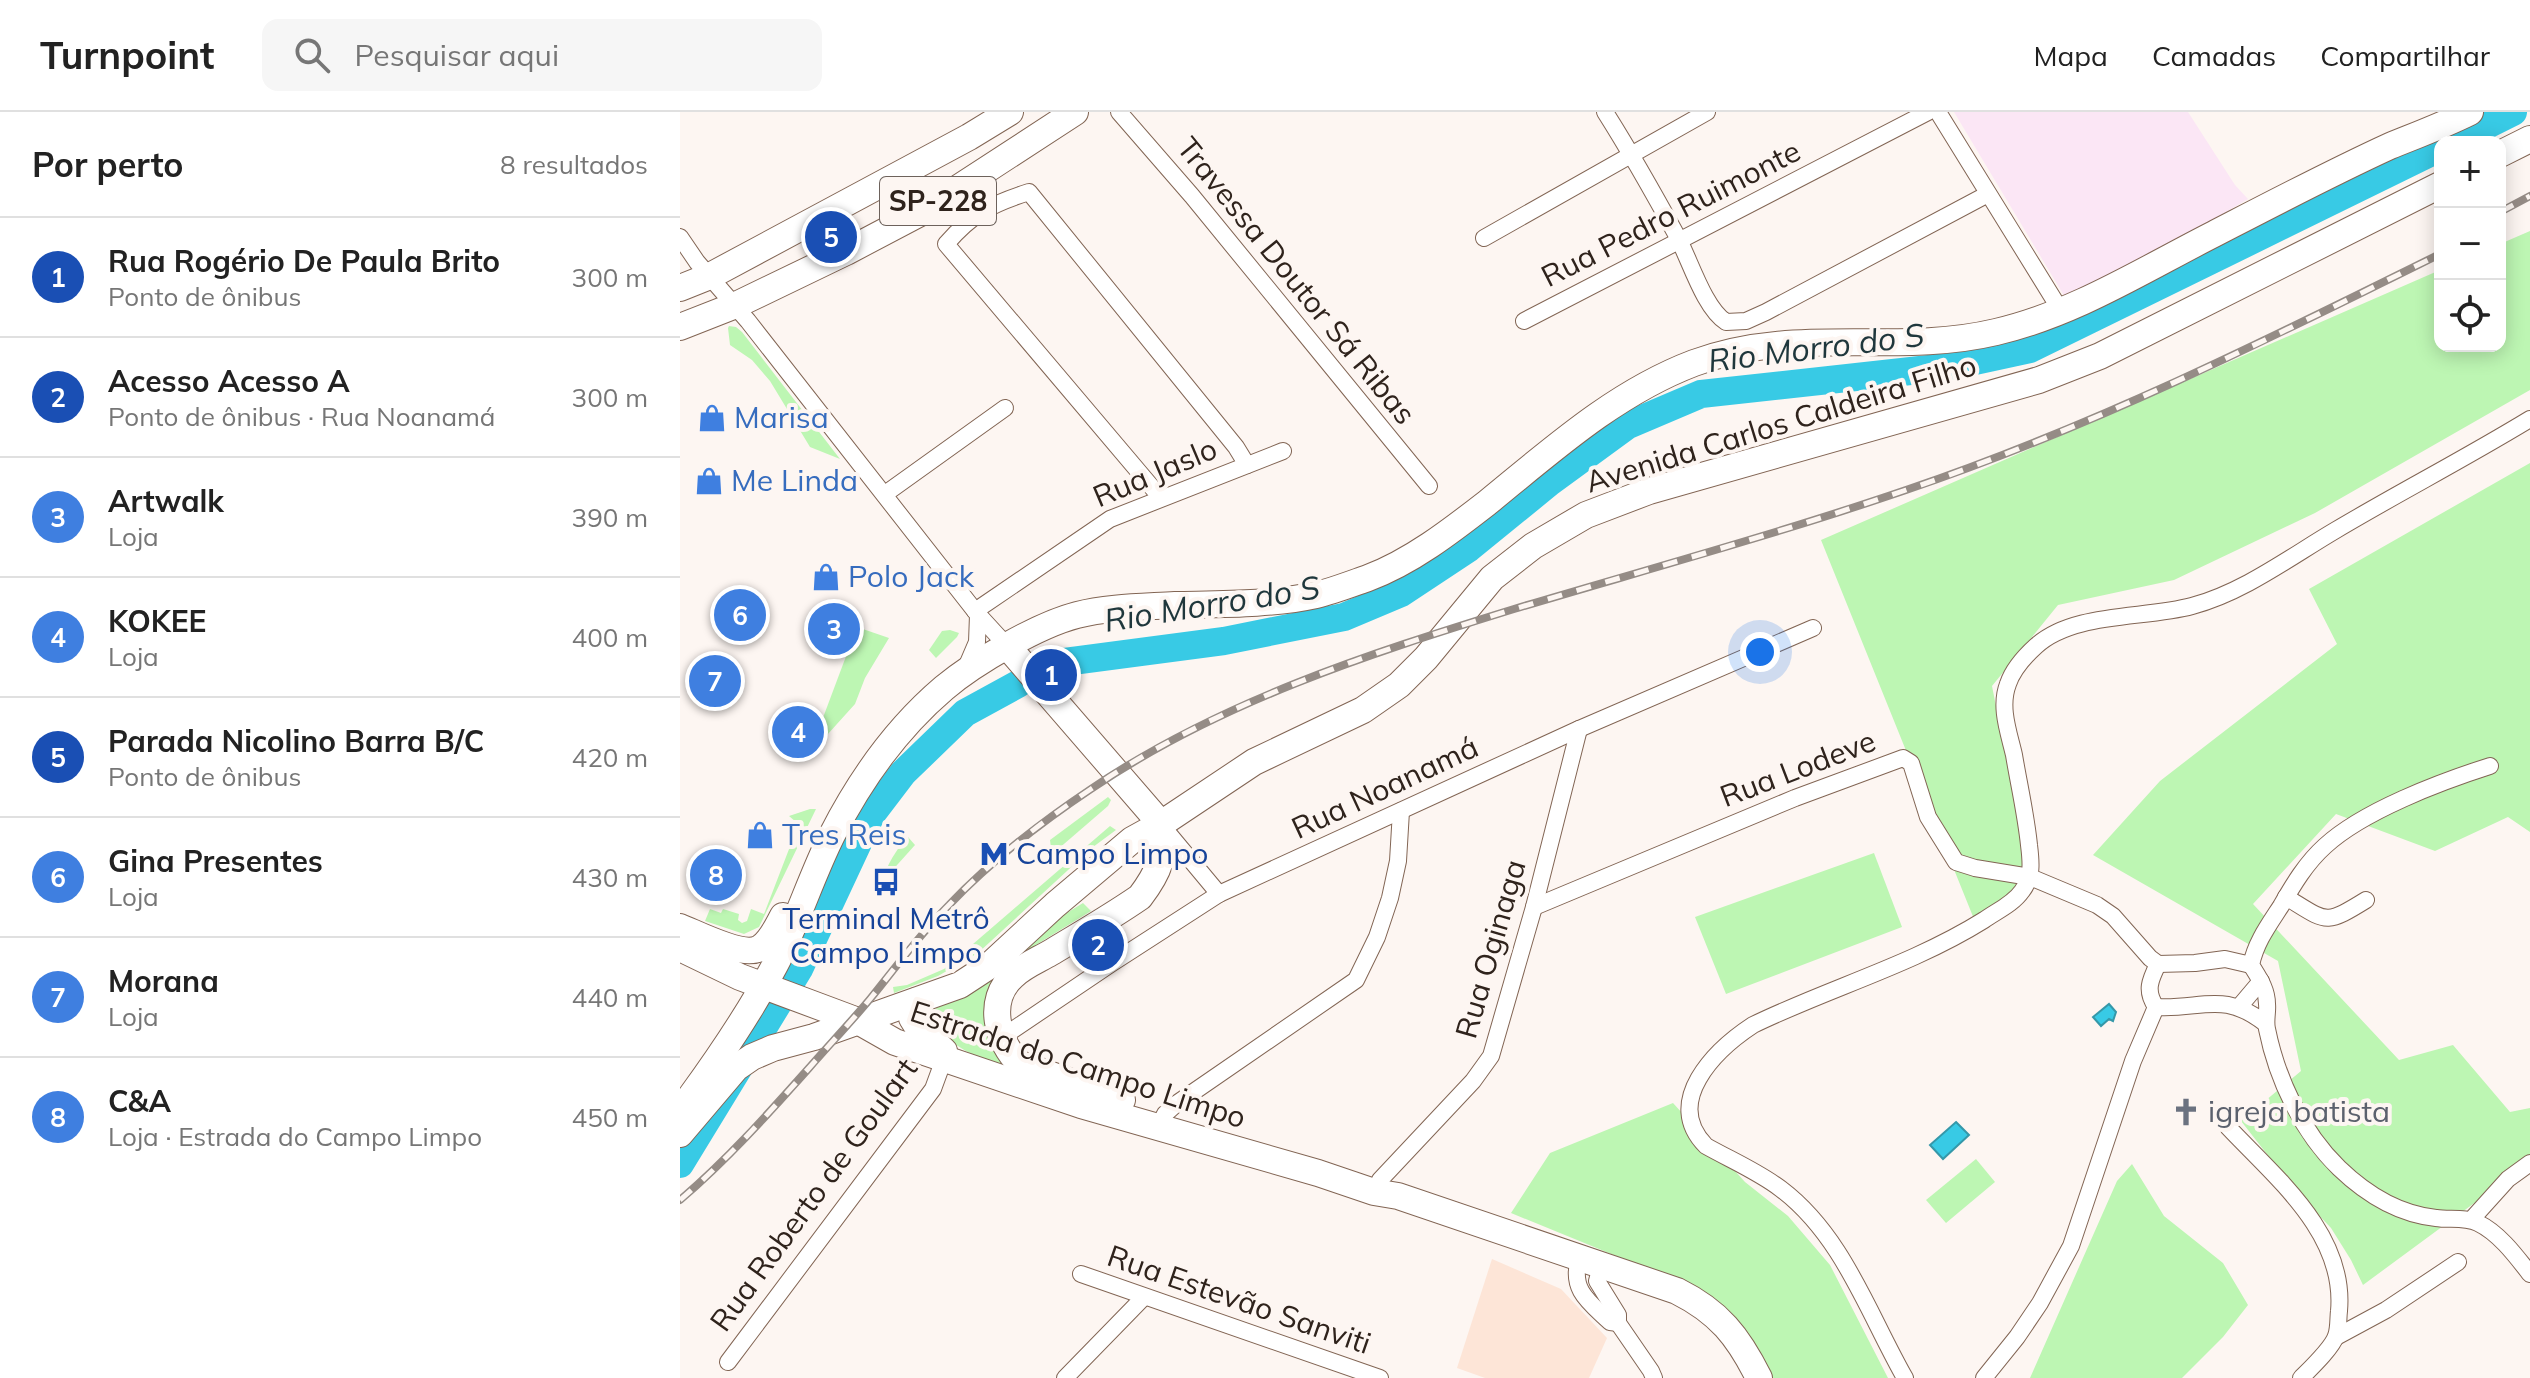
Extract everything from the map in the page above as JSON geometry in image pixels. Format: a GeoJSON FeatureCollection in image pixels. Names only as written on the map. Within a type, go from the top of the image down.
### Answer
{"type":"FeatureCollection","features":[{"type":"Feature","properties":{"kind":"main road","name":"SP-228"},"geometry":{"type":"LineString","coordinates":[[680,327],[736,305],[920,213],[1057,119],[1075,112]]}},
{"type":"Feature","properties":{"kind":"main road"},"geometry":{"type":"LineString","coordinates":[[2388,147],[2440,112]]}},
{"type":"Feature","properties":{"kind":"main road","name":"Avenida Carlos Caldeira Filho"},"geometry":{"type":"LineString","coordinates":[[680,1111],[711,1069],[776,963],[833,835],[858,788],[880,756],[931,700],[963,673],[1008,647],[1075,615],[1126,608],[1254,602],[1316,595],[1374,576],[1410,558],[1461,524],[1592,418],[1636,390],[1689,364],[1766,344],[1835,340],[1935,341],[1996,332],[2096,296],[2388,147],[2470,112]]}},
{"type":"Feature","properties":{"kind":"main road","name":"SP-228"},"geometry":{"type":"LineString","coordinates":[[680,288],[710,276],[969,137],[1004,114]]}},
{"type":"Feature","properties":{"kind":"main road"},"geometry":{"type":"LineString","coordinates":[[2506,151],[2530,139]]}},
{"type":"Feature","properties":{"kind":"main road","name":"Avenida Carlos Caldeira Filho"},"geometry":{"type":"LineString","coordinates":[[680,1134],[736,1068],[752,1057],[960,985],[989,966],[1132,840],[1254,762],[1363,710],[1399,685],[1426,658],[1492,578],[1533,546],[1586,515],[1649,491],[2039,380],[2100,356],[2434,188]]}},
{"type":"Feature","properties":{"kind":"main road"},"geometry":{"type":"LineString","coordinates":[[1008,647],[1161,824],[1164,842],[1159,866],[1140,897],[1014,975],[1007,983],[1000,995],[997,1011],[1001,1038],[1020,1064],[1162,1120]]}},
{"type":"Feature","properties":{"kind":"main road"},"geometry":{"type":"LineString","coordinates":[[680,927],[733,948],[760,948],[770,939],[833,835]]}},
{"type":"Feature","properties":{"kind":"main road","name":"Estrada do Campo Limpo"},"geometry":{"type":"LineString","coordinates":[[680,948],[763,985],[858,1021],[895,1042],[1081,1105],[1162,1120],[1374,1192],[1398,1196],[1665,1301],[1711,1332],[1743,1378]]}},
{"type":"Feature","properties":{"kind":"main road"},"geometry":{"type":"LineString","coordinates":[[916,1001],[912,1018],[944,1051],[944,1059]]}},
{"type":"Feature","properties":{"kind":"main road","name":"Estrada do Campo Limpo"},"geometry":{"type":"LineString","coordinates":[[1588,1270],[1677,1291],[1695,1300],[1732,1331],[1759,1378]]}},
{"type":"Feature","properties":{"kind":"street","name":"Travessa Doutor Sá Ribas"},"geometry":{"type":"LineString","coordinates":[[1119,112],[1192,196],[1429,486]]}},
{"type":"Feature","properties":{"kind":"street"},"geometry":{"type":"LineString","coordinates":[[1605,112],[1632,154],[1714,312],[1726,322],[1746,321],[1766,312],[1988,194]]}},
{"type":"Feature","properties":{"kind":"street"},"geometry":{"type":"LineString","coordinates":[[1484,238],[1707,112]]}},
{"type":"Feature","properties":{"kind":"street","name":"Rua Pedro Ruimonte"},"geometry":{"type":"LineString","coordinates":[[1524,321],[1928,112]]}},
{"type":"Feature","properties":{"kind":"street"},"geometry":{"type":"LineString","coordinates":[[1938,112],[2061,311]]}},
{"type":"Feature","properties":{"kind":"street"},"geometry":{"type":"LineString","coordinates":[[1161,498],[946,244],[965,222],[1002,201],[1029,192],[1236,447],[1247,465]]}},
{"type":"Feature","properties":{"kind":"street"},"geometry":{"type":"LineString","coordinates":[[680,237],[980,617],[1008,647]]}},
{"type":"Feature","properties":{"kind":"street"},"geometry":{"type":"LineString","coordinates":[[885,494],[1005,408]]}},
{"type":"Feature","properties":{"kind":"street"},"geometry":{"type":"LineString","coordinates":[[1905,1378],[1824,1230],[1781,1188],[1706,1146],[1691,1128],[1692,1095],[1703,1072],[1735,1037],[1753,1025],[1928,950],[1971,928],[2023,891],[2030,877],[2031,862],[2005,706],[2007,684],[2025,656],[2039,643],[2073,625],[2195,605],[2250,582],[2530,419]]}},
{"type":"Feature","properties":{"kind":"street","name":"Rua Jaslo"},"geometry":{"type":"LineString","coordinates":[[980,617],[1110,519],[1283,451]]}},
{"type":"Feature","properties":{"kind":"street"},"geometry":{"type":"LineString","coordinates":[[963,673],[977,642],[980,617]]}},
{"type":"Feature","properties":{"kind":"street","name":"Rua Noanamá"},"geometry":{"type":"LineString","coordinates":[[1001,1038],[1219,894],[1579,729],[1813,628]]}},
{"type":"Feature","properties":{"kind":"street","name":"Rua Oginaga"},"geometry":{"type":"LineString","coordinates":[[1374,1192],[1380,1180],[1473,1081],[1491,1056],[1534,907],[1579,729]]}},
{"type":"Feature","properties":{"kind":"street","name":"Rua Lodeve"},"geometry":{"type":"LineString","coordinates":[[1534,907],[1795,798],[1903,758],[1911,763],[1928,817],[1956,862],[2030,877]]}},
{"type":"Feature","properties":{"kind":"street"},"geometry":{"type":"LineString","coordinates":[[2251,965],[2256,944],[2318,853],[2359,822],[2444,783],[2490,766]]}},
{"type":"Feature","properties":{"kind":"street"},"geometry":{"type":"LineString","coordinates":[[1162,1120],[1356,980],[1377,937],[1390,898],[1398,861],[1401,811]]}},
{"type":"Feature","properties":{"kind":"street"},"geometry":{"type":"LineString","coordinates":[[1161,824],[1219,894]]}},
{"type":"Feature","properties":{"kind":"street"},"geometry":{"type":"LineString","coordinates":[[2030,877],[2106,910],[2158,964],[2225,959],[2251,965],[2261,981],[2267,1002],[2266,1024],[2282,1080],[2321,1149],[2364,1189],[2392,1206],[2435,1218],[2471,1220],[2492,1233],[2530,1274]]}},
{"type":"Feature","properties":{"kind":"street"},"geometry":{"type":"LineString","coordinates":[[2286,897],[2321,919],[2330,920],[2366,900]]}},
{"type":"Feature","properties":{"kind":"street"},"geometry":{"type":"LineString","coordinates":[[2156,1007],[2149,997],[2149,982],[2158,964]]}},
{"type":"Feature","properties":{"kind":"street"},"geometry":{"type":"LineString","coordinates":[[2239,1007],[2261,981]]}},
{"type":"Feature","properties":{"kind":"street"},"geometry":{"type":"LineString","coordinates":[[2156,1007],[2217,1003],[2239,1007],[2266,1024]]}},
{"type":"Feature","properties":{"kind":"street"},"geometry":{"type":"LineString","coordinates":[[1984,1378],[2040,1303],[2071,1246],[2133,1061],[2156,1007]]}},
{"type":"Feature","properties":{"kind":"street","name":"Rua Roberto de Goulart"},"geometry":{"type":"LineString","coordinates":[[728,1362],[933,1089],[944,1059]]}},
{"type":"Feature","properties":{"kind":"street"},"geometry":{"type":"LineString","coordinates":[[2228,1127],[2297,1201],[2327,1245],[2337,1272],[2340,1297],[2336,1337]]}},
{"type":"Feature","properties":{"kind":"street"},"geometry":{"type":"LineString","coordinates":[[2471,1220],[2508,1179],[2530,1163]]}},
{"type":"Feature","properties":{"kind":"street"},"geometry":{"type":"LineString","coordinates":[[2301,1378],[2336,1337],[2386,1310],[2458,1262]]}},
{"type":"Feature","properties":{"kind":"street"},"geometry":{"type":"LineString","coordinates":[[1618,1323],[1610,1322],[1585,1298],[1576,1284],[1588,1270],[1618,1315],[1618,1323],[1650,1376]]}},
{"type":"Feature","properties":{"kind":"street","name":"Rua Estevão Sanviti"},"geometry":{"type":"LineString","coordinates":[[1081,1274],[1380,1378]]}},
{"type":"Feature","properties":{"kind":"street"},"geometry":{"type":"LineString","coordinates":[[1065,1378],[1144,1297]]}},
{"type":"Feature","properties":{"kind":"shaded area"},"geometry":{"type":"Polygon","coordinates":[[[1954,112],[2188,112],[2235,185],[2248,199],[2069,304],[1954,112]]]}},
{"type":"Feature","properties":{"kind":"shaded area"},"geometry":{"type":"Polygon","coordinates":[[[1492,1259],[1561,1289],[1607,1338],[1589,1378],[1485,1378],[1457,1368],[1492,1259]]]}},
{"type":"Feature","properties":{"kind":"green space"},"geometry":{"type":"Polygon","coordinates":[[[2530,231],[2530,390],[2315,513],[2174,580],[2058,605],[1992,686],[2030,877],[1976,924],[1821,540],[2434,273],[2434,352],[2506,352],[2506,241],[2530,231]]]}},
{"type":"Feature","properties":{"kind":"green space"},"geometry":{"type":"Polygon","coordinates":[[[729,326],[742,332],[840,459],[810,447],[770,381],[752,360],[730,345],[729,326]]]}},
{"type":"Feature","properties":{"kind":"green space"},"geometry":{"type":"Polygon","coordinates":[[[2530,463],[2530,832],[2508,817],[2435,851],[2336,814],[2253,904],[2399,1060],[2453,1045],[2510,1112],[2530,1108],[2530,1162],[2363,1285],[2331,1228],[2295,1190],[2241,1121],[2301,1071],[2278,961],[2093,855],[2160,781],[2337,644],[2309,589],[2530,463]]]}},
{"type":"Feature","properties":{"kind":"green space"},"geometry":{"type":"Polygon","coordinates":[[[857,627],[889,638],[865,678],[855,704],[809,755],[857,627]]]}},
{"type":"Feature","properties":{"kind":"green space"},"geometry":{"type":"Polygon","coordinates":[[[942,631],[959,633],[936,658],[929,650],[942,631]]]}},
{"type":"Feature","properties":{"kind":"green space"},"geometry":{"type":"Polygon","coordinates":[[[1108,797],[1111,800],[1108,806],[1057,850],[1051,848],[1050,840],[1108,797]]]}},
{"type":"Feature","properties":{"kind":"green space"},"geometry":{"type":"Polygon","coordinates":[[[816,809],[759,927],[744,934],[705,921],[710,909],[739,914],[738,920],[742,923],[747,921],[751,909],[764,914],[796,831],[796,822],[789,816],[816,809]]]}},
{"type":"Feature","properties":{"kind":"green space"},"geometry":{"type":"Polygon","coordinates":[[[1110,826],[1116,830],[1093,847],[978,953],[938,976],[894,993],[893,987],[907,985],[944,969],[1110,826]]]}},
{"type":"Feature","properties":{"kind":"green space"},"geometry":{"type":"Polygon","coordinates":[[[908,837],[915,845],[889,874],[885,872],[895,853],[908,837]]]}},
{"type":"Feature","properties":{"kind":"green space"},"geometry":{"type":"Polygon","coordinates":[[[1874,853],[1902,927],[1726,994],[1695,917],[1874,853]]]}},
{"type":"Feature","properties":{"kind":"green space"},"geometry":{"type":"Polygon","coordinates":[[[1083,903],[1091,911],[1018,956],[1057,919],[1083,903]]]}},
{"type":"Feature","properties":{"kind":"green space"},"geometry":{"type":"Polygon","coordinates":[[[1003,970],[990,1009],[988,1031],[997,1055],[1007,1068],[960,1048],[921,1015],[966,995],[1003,970]]]}},
{"type":"Feature","properties":{"kind":"green space"},"geometry":{"type":"Polygon","coordinates":[[[1673,1103],[1745,1182],[1788,1216],[1830,1265],[1888,1378],[1760,1378],[1736,1324],[1704,1292],[1511,1213],[1550,1153],[1673,1103]]]}},
{"type":"Feature","properties":{"kind":"green space"},"geometry":{"type":"Polygon","coordinates":[[[1976,1159],[1995,1182],[1946,1223],[1926,1200],[1976,1159]]]}},
{"type":"Feature","properties":{"kind":"green space"},"geometry":{"type":"Polygon","coordinates":[[[2132,1164],[2164,1216],[2223,1263],[2248,1305],[2223,1337],[2182,1378],[2030,1378],[2117,1181],[2132,1164]]]}},
{"type":"Feature","properties":{"kind":"water"},"geometry":{"type":"Polygon","coordinates":[[[2109,1004],[2116,1012],[2113,1021],[2109,1019],[2101,1026],[2093,1017],[2109,1004]]]}},
{"type":"Feature","properties":{"kind":"water"},"geometry":{"type":"Polygon","coordinates":[[[1956,1122],[1969,1135],[1943,1159],[1930,1145],[1956,1122]]]}},
{"type":"Feature","properties":{"kind":"waterway","name":"Rio Morro do S"},"geometry":{"type":"LineString","coordinates":[[2465,136],[2513,112]]}},
{"type":"Feature","properties":{"kind":"waterway","name":"Rio Morro do S"},"geometry":{"type":"LineString","coordinates":[[1034,676],[1057,663],[1224,641],[1344,617],[1401,593],[1469,548],[1550,482],[1628,425],[1701,394],[1947,367],[2030,349],[2434,151]]}},
{"type":"Feature","properties":{"kind":"waterway","name":"Rio Morro do S"},"geometry":{"type":"LineString","coordinates":[[680,1164],[799,969],[871,815],[903,773],[965,713],[1018,684]]}},
{"type":"Feature","properties":{"kind":"railway"},"geometry":{"type":"LineString","coordinates":[[2506,209],[2530,196]]}},
{"type":"Feature","properties":{"kind":"railway"},"geometry":{"type":"LineString","coordinates":[[680,1200],[763,1119],[862,1008],[928,927],[982,873],[1072,802],[1140,758],[1191,730],[1296,683],[1404,644],[1809,522],[1975,466],[2177,381],[2434,257]]}},
{"type":"Feature","properties":{"kind":"place","name":"Parada Nicolino Barra B/C"},"geometry":{"type":"Point","coordinates":[831,237]}},
{"type":"Feature","properties":{"kind":"place","name":"Marisa"},"geometry":{"type":"Point","coordinates":[712,418]}},
{"type":"Feature","properties":{"kind":"place","name":"Me Linda"},"geometry":{"type":"Point","coordinates":[709,481]}},
{"type":"Feature","properties":{"kind":"place","name":"Polo Jack"},"geometry":{"type":"Point","coordinates":[826,577]}},
{"type":"Feature","properties":{"kind":"place","name":"Gina Presentes"},"geometry":{"type":"Point","coordinates":[740,615]}},
{"type":"Feature","properties":{"kind":"place","name":"Artwalk"},"geometry":{"type":"Point","coordinates":[834,629]}},
{"type":"Feature","properties":{"kind":"place","name":"Rua Rogério De Paula Brito"},"geometry":{"type":"Point","coordinates":[1051,675]}},
{"type":"Feature","properties":{"kind":"place","name":"Morana"},"geometry":{"type":"Point","coordinates":[715,681]}},
{"type":"Feature","properties":{"kind":"place","name":"KOKEE"},"geometry":{"type":"Point","coordinates":[798,732]}},
{"type":"Feature","properties":{"kind":"place","name":"Tres Reis"},"geometry":{"type":"Point","coordinates":[760,835]}},
{"type":"Feature","properties":{"kind":"place","name":"Campo Limpo"},"geometry":{"type":"Point","coordinates":[994,854]}},
{"type":"Feature","properties":{"kind":"place","name":"C&A"},"geometry":{"type":"Point","coordinates":[716,875]}},
{"type":"Feature","properties":{"kind":"place","name":"Terminal Metrô Campo Limpo"},"geometry":{"type":"Point","coordinates":[886,882]}},
{"type":"Feature","properties":{"kind":"place","name":"Acesso Acesso A"},"geometry":{"type":"Point","coordinates":[1098,945]}},
{"type":"Feature","properties":{"kind":"place","name":"igreja batista"},"geometry":{"type":"Point","coordinates":[2186,1112]}}]}
